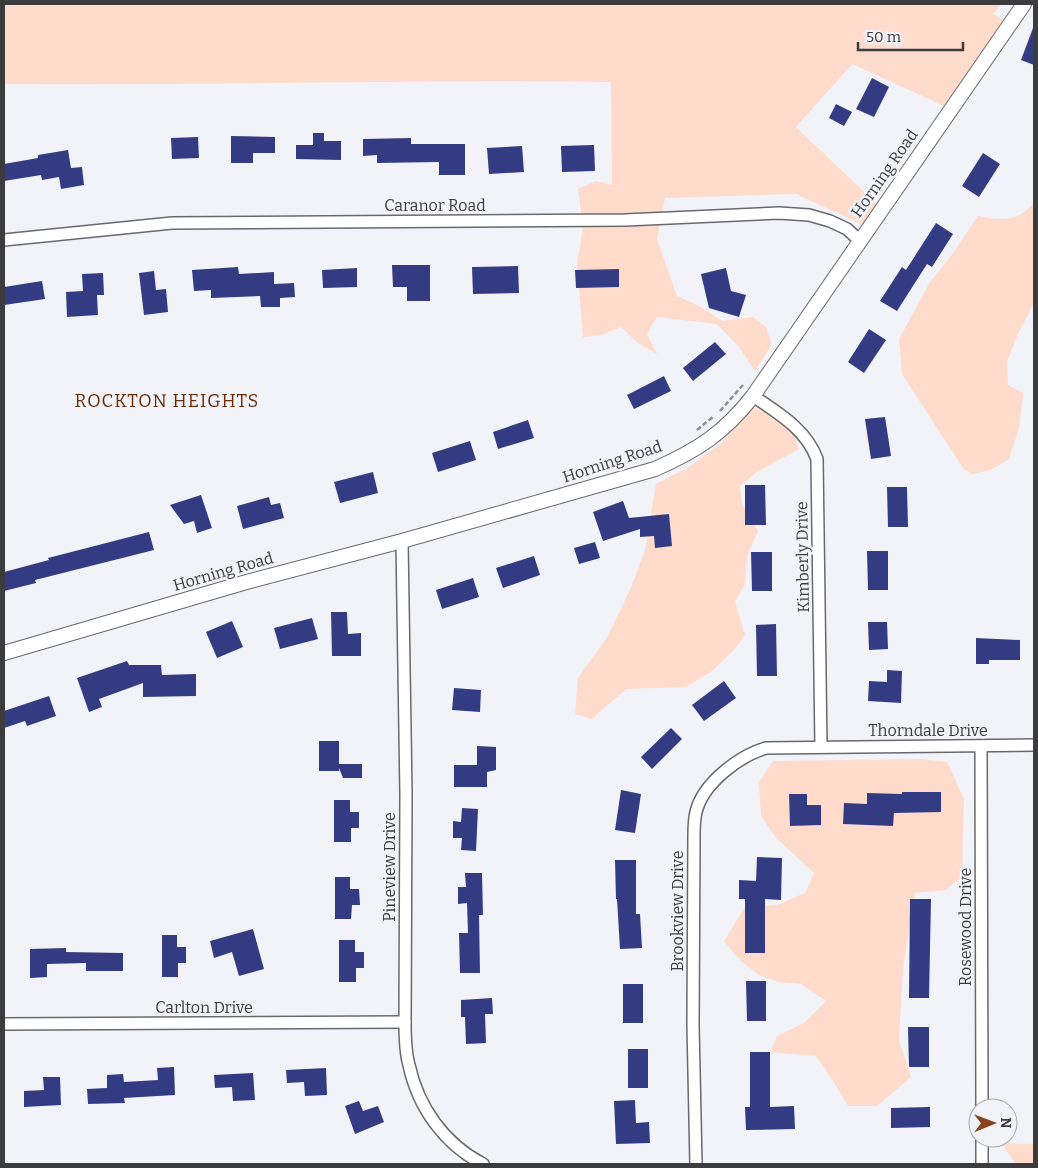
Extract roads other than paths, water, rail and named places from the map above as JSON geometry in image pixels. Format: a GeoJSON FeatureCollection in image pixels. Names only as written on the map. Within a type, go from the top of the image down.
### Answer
{"type":"FeatureCollection","features":[{"type":"Feature","properties":{"kind":"street","name":"Horning Road"},"geometry":{"type":"LineString","coordinates":[[4,654],[253,581],[655,469],[684,456],[708,441],[727,425],[753,396],[859,240],[1024,4]]}},
{"type":"Feature","properties":{"kind":"street","name":"Caranor Road"},"geometry":{"type":"LineString","coordinates":[[4,240],[172,223],[625,220],[779,213],[809,215],[830,222],[847,229],[859,240]]}},
{"type":"Feature","properties":{"kind":"street","name":"Kimberly Drive"},"geometry":{"type":"LineString","coordinates":[[753,396],[786,419],[800,432],[814,450],[817,460],[821,746]]}},
{"type":"Feature","properties":{"kind":"street","name":"Pineview Drive"},"geometry":{"type":"LineString","coordinates":[[402,541],[406,795],[404,1022],[408,1065],[421,1101],[444,1136],[459,1149],[483,1164]]}},
{"type":"Feature","properties":{"kind":"street","name":"Thorndale Drive"},"geometry":{"type":"LineString","coordinates":[[821,746],[981,747],[1034,745]]}},
{"type":"Feature","properties":{"kind":"street","name":"Brookview Drive"},"geometry":{"type":"LineString","coordinates":[[696,1164],[692,875],[696,812],[701,800],[713,782],[725,770],[743,758],[766,748],[821,746]]}},
{"type":"Feature","properties":{"kind":"street","name":"Rosewood Drive"},"geometry":{"type":"LineString","coordinates":[[981,747],[982,1098]]}},
{"type":"Feature","properties":{"kind":"street","name":"Carlton Drive"},"geometry":{"type":"LineString","coordinates":[[4,1024],[404,1022]]}},
{"type":"Feature","properties":{"kind":"street"},"geometry":{"type":"LineString","coordinates":[[982,1148],[982,1164]]}},
{"type":"Feature","properties":{"kind":"district","name":"ROCKTON HEIGHTS"},"geometry":{"type":"Point","coordinates":[167,401]}}]}
